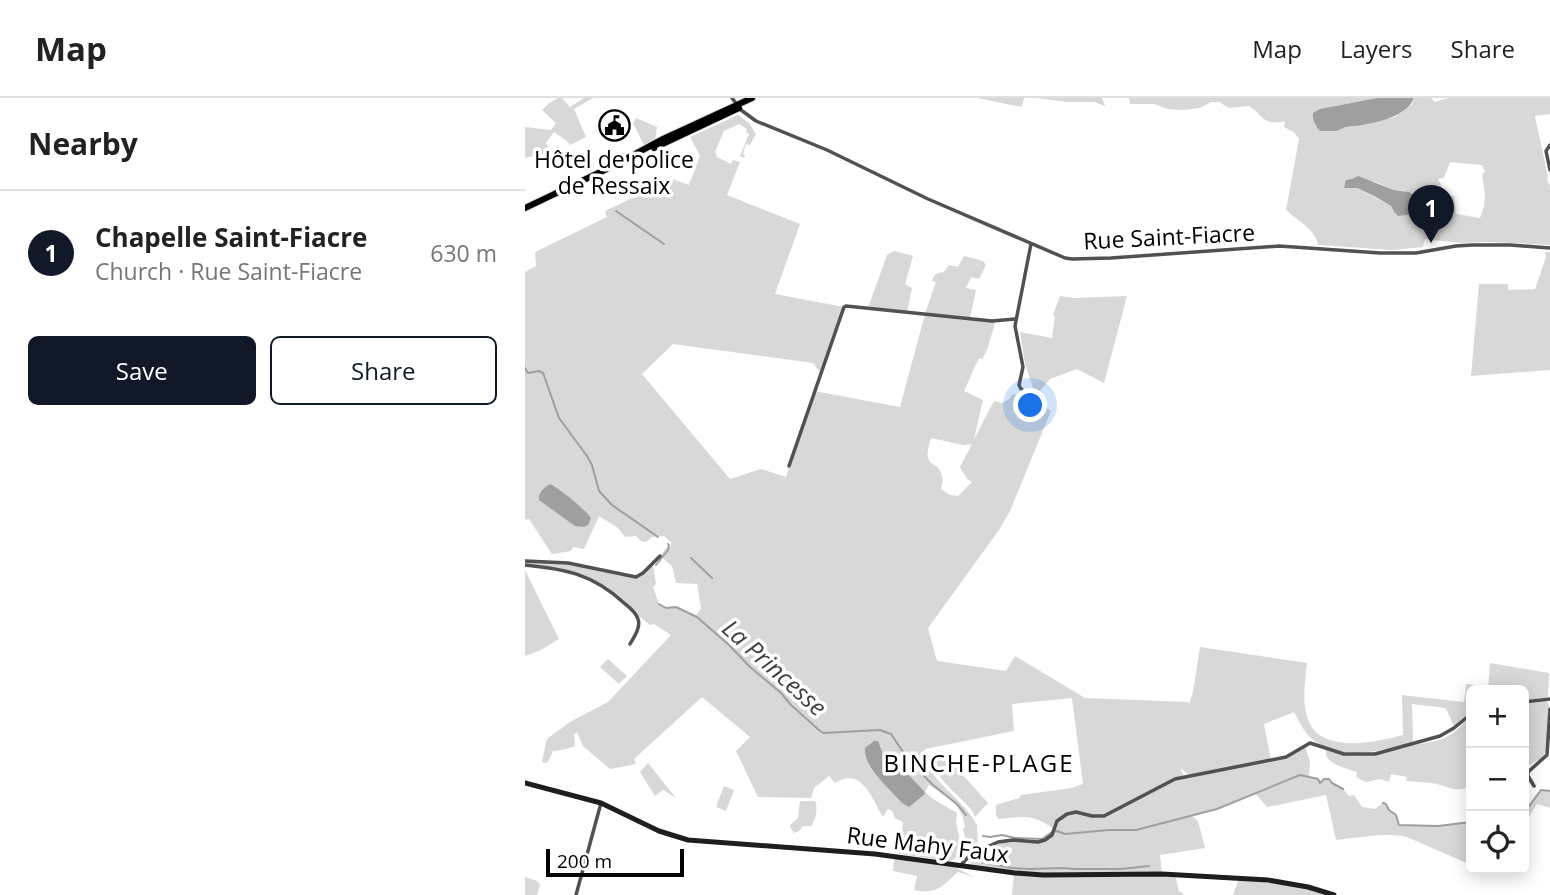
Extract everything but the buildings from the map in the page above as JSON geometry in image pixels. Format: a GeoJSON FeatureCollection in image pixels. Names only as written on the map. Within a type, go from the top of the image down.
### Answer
{"type":"FeatureCollection","features":[{"type":"Feature","properties":{"kind":"main road"},"geometry":{"type":"LineString","coordinates":[[525,208],[736,103],[752,98]]}},
{"type":"Feature","properties":{"kind":"main road"},"geometry":{"type":"LineString","coordinates":[[736,103],[759,98]]}},
{"type":"Feature","properties":{"kind":"street","name":"Rue Saint-Fiacre"},"geometry":{"type":"LineString","coordinates":[[736,103],[746,115],[756,121],[827,150],[928,199],[1065,258],[1086,259],[1279,246],[1380,253],[1416,253],[1464,246],[1550,248]]}},
{"type":"Feature","properties":{"kind":"street"},"geometry":{"type":"LineString","coordinates":[[1550,145],[1546,151],[1550,170]]}},
{"type":"Feature","properties":{"kind":"street"},"geometry":{"type":"LineString","coordinates":[[1031,244],[1015,326],[1023,367],[1019,385],[1036,400]]}},
{"type":"Feature","properties":{"kind":"street"},"geometry":{"type":"LineString","coordinates":[[789,466],[844,307],[992,321],[1015,319]]}},
{"type":"Feature","properties":{"kind":"street"},"geometry":{"type":"LineString","coordinates":[[525,563],[568,564],[632,577],[639,576],[660,556]]}},
{"type":"Feature","properties":{"kind":"street"},"geometry":{"type":"LineString","coordinates":[[525,563],[579,574],[618,597],[638,618],[638,627],[630,644]]}},
{"type":"Feature","properties":{"kind":"street"},"geometry":{"type":"LineString","coordinates":[[1529,701],[1550,699]]}},
{"type":"Feature","properties":{"kind":"street"},"geometry":{"type":"LineString","coordinates":[[1534,786],[1528,772],[1547,755],[1550,709]]}},
{"type":"Feature","properties":{"kind":"street"},"geometry":{"type":"LineString","coordinates":[[960,866],[968,856],[998,842],[1041,842],[1048,839],[1057,821],[1067,814],[1076,812],[1098,817],[1109,814],[1178,778],[1286,757],[1310,743],[1344,754],[1375,754],[1440,736],[1466,718]]}},
{"type":"Feature","properties":{"kind":"street","name":"Rue Mahy Faux"},"geometry":{"type":"LineString","coordinates":[[525,783],[601,803],[659,831],[688,840],[875,853],[1035,874],[1162,874],[1268,880],[1334,895]]}},
{"type":"Feature","properties":{"kind":"street"},"geometry":{"type":"LineString","coordinates":[[576,895],[601,803]]}},
{"type":"Feature","properties":{"kind":"shaded area"},"geometry":{"type":"Polygon","coordinates":[[[562,98],[570,107],[584,98],[593,98],[574,109],[586,137],[570,145],[554,132],[546,143],[550,154],[525,158],[525,127],[551,130],[556,123],[542,110],[562,98]]]}},
{"type":"Feature","properties":{"kind":"shaded area"},"geometry":{"type":"Polygon","coordinates":[[[977,98],[1024,98],[1022,107],[977,98]]]}},
{"type":"Feature","properties":{"kind":"shaded area"},"geometry":{"type":"Polygon","coordinates":[[[1037,98],[1102,98],[1105,106],[1094,102],[1037,98]]]}},
{"type":"Feature","properties":{"kind":"shaded area"},"geometry":{"type":"Polygon","coordinates":[[[1129,98],[1377,98],[1326,108],[1314,119],[1320,131],[1329,131],[1395,117],[1412,104],[1414,98],[1431,98],[1435,102],[1448,98],[1550,98],[1550,114],[1535,116],[1550,186],[1550,245],[1460,243],[1425,239],[1423,247],[1392,250],[1318,245],[1310,230],[1286,210],[1299,139],[1294,132],[1284,127],[1285,121],[1268,121],[1249,106],[1229,108],[1219,102],[1183,110],[1154,104],[1130,104],[1129,98]],[[1450,162],[1444,178],[1438,179],[1446,196],[1454,196],[1456,214],[1480,218],[1485,194],[1482,174],[1485,172],[1482,165],[1450,162]],[[1353,179],[1357,188],[1391,206],[1394,212],[1416,214],[1406,191],[1394,190],[1376,182],[1353,179]]]}},
{"type":"Feature","properties":{"kind":"shaded area"},"geometry":{"type":"Polygon","coordinates":[[[1377,98],[1414,98],[1410,105],[1395,116],[1375,122],[1336,131],[1320,131],[1314,122],[1313,113],[1320,109],[1377,98]]]}},
{"type":"Feature","properties":{"kind":"shaded area"},"geometry":{"type":"Polygon","coordinates":[[[738,115],[749,123],[756,134],[750,145],[746,144],[744,158],[740,156],[749,134],[747,129],[739,124],[724,131],[715,152],[717,157],[731,164],[733,160],[740,162],[727,195],[800,224],[775,294],[844,307],[820,372],[813,363],[673,344],[642,374],[730,479],[761,469],[786,477],[814,391],[900,407],[936,282],[932,281],[934,277],[944,272],[949,265],[958,267],[964,256],[983,261],[986,265],[979,279],[971,277],[966,288],[976,290],[970,318],[996,320],[987,350],[982,359],[979,358],[964,391],[983,400],[974,439],[994,401],[1002,403],[1021,389],[1051,411],[1010,511],[928,628],[937,661],[1006,671],[1015,656],[1085,698],[1188,702],[1188,707],[1193,692],[1200,647],[1307,663],[1304,700],[1309,722],[1316,732],[1326,739],[1352,743],[1403,735],[1402,695],[1464,702],[1466,684],[1476,685],[1466,685],[1466,716],[1454,727],[1446,708],[1412,704],[1413,742],[1380,750],[1359,753],[1337,751],[1315,742],[1294,712],[1264,724],[1271,760],[1286,757],[1305,746],[1310,761],[1309,776],[1320,782],[1329,779],[1349,796],[1354,795],[1362,807],[1375,809],[1383,803],[1386,804],[1396,815],[1399,825],[1438,826],[1466,823],[1466,863],[1407,837],[1380,835],[1336,840],[1326,795],[1267,807],[1255,793],[1217,809],[1191,815],[1198,821],[1205,848],[1160,855],[1162,874],[1175,875],[1179,891],[1185,895],[1012,895],[1014,873],[972,865],[970,860],[974,853],[968,851],[961,813],[953,802],[929,785],[925,792],[957,813],[956,823],[963,853],[951,861],[899,854],[903,822],[895,818],[888,809],[883,817],[865,787],[852,779],[835,783],[829,776],[814,788],[811,798],[758,797],[736,751],[750,737],[702,697],[634,759],[636,764],[610,769],[583,746],[577,732],[574,735],[575,746],[553,751],[548,762],[542,762],[548,738],[570,722],[608,702],[671,635],[654,624],[650,625],[618,597],[579,574],[527,565],[526,561],[554,562],[636,577],[653,564],[656,584],[653,587],[659,604],[666,608],[676,607],[696,616],[701,608],[697,584],[676,583],[672,566],[660,556],[666,548],[671,547],[671,542],[664,536],[652,537],[646,542],[636,536],[625,537],[618,528],[599,516],[584,549],[573,547],[571,551],[552,554],[529,519],[525,520],[525,272],[536,266],[535,252],[607,217],[605,211],[672,179],[689,185],[700,156],[690,137],[738,115]],[[931,438],[928,448],[929,460],[940,471],[941,489],[950,495],[958,496],[972,482],[960,467],[972,444],[963,445],[931,438]],[[1072,698],[1012,704],[1014,731],[925,749],[924,757],[935,776],[977,823],[978,851],[1008,840],[1038,842],[1048,839],[1054,829],[1033,818],[998,819],[996,805],[1021,795],[1083,784],[1072,698]],[[880,745],[865,748],[924,791],[903,769],[884,756],[880,745]],[[1267,761],[1189,775],[1180,768],[1184,777],[1267,761]]]}},
{"type":"Feature","properties":{"kind":"shaded area"},"geometry":{"type":"Polygon","coordinates":[[[636,118],[657,127],[655,140],[644,145],[633,123],[636,118]]]}},
{"type":"Feature","properties":{"kind":"shaded area"},"geometry":{"type":"Polygon","coordinates":[[[1358,176],[1394,190],[1409,192],[1425,203],[1422,211],[1419,215],[1398,216],[1391,206],[1374,196],[1357,188],[1344,188],[1346,180],[1358,176]]]}},
{"type":"Feature","properties":{"kind":"shaded area"},"geometry":{"type":"Polygon","coordinates":[[[894,251],[913,256],[905,284],[912,288],[907,312],[868,308],[887,255],[894,251]]]}},
{"type":"Feature","properties":{"kind":"shaded area"},"geometry":{"type":"Polygon","coordinates":[[[1545,252],[1550,252],[1550,370],[1471,376],[1479,284],[1508,284],[1508,290],[1535,289],[1546,257],[1545,252]]]}},
{"type":"Feature","properties":{"kind":"shaded area"},"geometry":{"type":"Polygon","coordinates":[[[1060,296],[1127,296],[1104,383],[1077,369],[1050,379],[1036,396],[1025,364],[1020,332],[1052,338],[1053,315],[1060,296]]]}},
{"type":"Feature","properties":{"kind":"shaded area"},"geometry":{"type":"Polygon","coordinates":[[[550,484],[588,514],[591,518],[588,525],[575,526],[539,500],[539,495],[550,484]]]}},
{"type":"Feature","properties":{"kind":"shaded area"},"geometry":{"type":"Polygon","coordinates":[[[525,570],[559,639],[525,656],[525,570]]]}},
{"type":"Feature","properties":{"kind":"shaded area"},"geometry":{"type":"Polygon","coordinates":[[[608,659],[627,676],[619,684],[600,667],[608,659]]]}},
{"type":"Feature","properties":{"kind":"shaded area"},"geometry":{"type":"Polygon","coordinates":[[[1490,663],[1549,673],[1548,697],[1529,700],[1529,685],[1488,685],[1490,663]]]}},
{"type":"Feature","properties":{"kind":"shaded area"},"geometry":{"type":"Polygon","coordinates":[[[1547,701],[1549,705],[1546,751],[1542,758],[1529,765],[1529,748],[1529,703],[1547,701]]]}},
{"type":"Feature","properties":{"kind":"shaded area"},"geometry":{"type":"Polygon","coordinates":[[[1466,721],[1466,788],[1461,789],[1406,781],[1407,777],[1391,774],[1389,782],[1380,779],[1366,782],[1356,777],[1357,772],[1336,764],[1326,756],[1326,750],[1347,755],[1367,754],[1437,741],[1453,733],[1466,721]]]}},
{"type":"Feature","properties":{"kind":"shaded area"},"geometry":{"type":"Polygon","coordinates":[[[878,741],[884,756],[892,764],[903,769],[924,791],[925,794],[909,807],[884,784],[868,763],[865,748],[878,741]]]}},
{"type":"Feature","properties":{"kind":"shaded area"},"geometry":{"type":"Polygon","coordinates":[[[939,751],[988,803],[975,817],[936,771],[933,756],[939,751]]]}},
{"type":"Feature","properties":{"kind":"shaded area"},"geometry":{"type":"Polygon","coordinates":[[[648,763],[676,798],[663,790],[655,796],[640,772],[648,763]]]}},
{"type":"Feature","properties":{"kind":"shaded area"},"geometry":{"type":"Polygon","coordinates":[[[724,786],[734,790],[726,811],[716,807],[724,786]]]}},
{"type":"Feature","properties":{"kind":"shaded area"},"geometry":{"type":"Polygon","coordinates":[[[1541,790],[1550,791],[1550,808],[1537,804],[1529,816],[1529,806],[1541,790]]]}},
{"type":"Feature","properties":{"kind":"shaded area"},"geometry":{"type":"Polygon","coordinates":[[[800,801],[815,801],[816,814],[811,826],[803,826],[794,833],[790,827],[798,818],[800,801]]]}},
{"type":"Feature","properties":{"kind":"shaded area"},"geometry":{"type":"Polygon","coordinates":[[[898,858],[953,866],[974,877],[958,872],[934,890],[914,890],[917,876],[893,871],[894,860],[898,858]]]}},
{"type":"Feature","properties":{"kind":"shaded area"},"geometry":{"type":"Polygon","coordinates":[[[525,877],[537,881],[540,885],[537,895],[525,895],[525,877]]]}},
{"type":"Feature","properties":{"kind":"shaded area"},"geometry":{"type":"Polygon","coordinates":[[[1243,879],[1304,888],[1327,895],[1233,895],[1238,881],[1243,879]]]}},
{"type":"Feature","properties":{"kind":"waterway"},"geometry":{"type":"LineString","coordinates":[[616,211],[664,244]]}},
{"type":"Feature","properties":{"kind":"waterway","name":"La Princesse"},"geometry":{"type":"LineString","coordinates":[[525,368],[528,373],[543,373],[559,418],[592,465],[599,491],[612,505],[658,537]]}},
{"type":"Feature","properties":{"kind":"waterway"},"geometry":{"type":"LineString","coordinates":[[656,565],[668,550],[668,544]]}},
{"type":"Feature","properties":{"kind":"waterway"},"geometry":{"type":"LineString","coordinates":[[691,558],[712,578]]}},
{"type":"Feature","properties":{"kind":"waterway","name":"La Princesse"},"geometry":{"type":"LineString","coordinates":[[659,604],[666,608],[676,607],[697,617],[823,733],[880,730],[891,734],[925,777],[966,815]]}},
{"type":"Feature","properties":{"kind":"waterway","name":"La Princesse"},"geometry":{"type":"LineString","coordinates":[[983,836],[1042,839],[1057,831],[1065,834],[1136,830],[1217,809],[1300,775],[1318,779],[1320,783],[1329,779],[1343,789]]}},
{"type":"Feature","properties":{"kind":"waterway","name":"La Princesse"},"geometry":{"type":"LineString","coordinates":[[1525,811],[1541,790],[1550,791]]}},
{"type":"Feature","properties":{"kind":"waterway","name":"La Princesse"},"geometry":{"type":"LineString","coordinates":[[1383,803],[1396,815],[1399,825],[1438,826],[1466,823]]}},
{"type":"Feature","properties":{"kind":"waterway"},"geometry":{"type":"LineString","coordinates":[[972,858],[975,861],[1029,869],[1121,869],[1149,866]]}},
{"type":"Feature","properties":{"kind":"place","name":"Hôtel de police de Ressaix"},"geometry":{"type":"Point","coordinates":[614,125]}},
{"type":"Feature","properties":{"kind":"place","name":"Chapelle Saint-Fiacre"},"geometry":{"type":"Point","coordinates":[1431,243]}},
{"type":"Feature","properties":{"kind":"district","name":"BINCHE-PLAGE"},"geometry":{"type":"Point","coordinates":[979,762]}}]}
